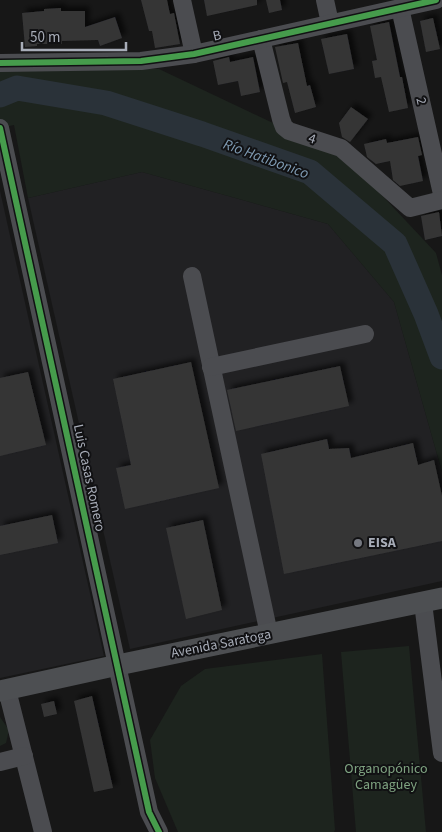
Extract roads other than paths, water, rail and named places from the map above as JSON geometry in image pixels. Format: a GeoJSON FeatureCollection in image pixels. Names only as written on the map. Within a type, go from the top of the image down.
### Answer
{"type":"FeatureCollection","features":[{"type":"Feature","properties":{"kind":"main road","name":"Avenida Saratoga"},"geometry":{"type":"LineString","coordinates":[[4,690],[433,601]]}},
{"type":"Feature","properties":{"kind":"street"},"geometry":{"type":"LineString","coordinates":[[182,0],[194,54]]}},
{"type":"Feature","properties":{"kind":"street"},"geometry":{"type":"LineString","coordinates":[[325,0],[330,23]]}},
{"type":"Feature","properties":{"kind":"street","name":"B"},"geometry":{"type":"LineString","coordinates":[[0,63],[141,61],[194,54],[436,0]]}},
{"type":"Feature","properties":{"kind":"street","name":"2"},"geometry":{"type":"LineString","coordinates":[[400,8],[442,194]]}},
{"type":"Feature","properties":{"kind":"street","name":"4"},"geometry":{"type":"LineString","coordinates":[[261,38],[280,119],[284,127],[289,131],[340,148],[410,208],[442,200]]}},
{"type":"Feature","properties":{"kind":"street","name":"Luis Casas Romero"},"geometry":{"type":"LineString","coordinates":[[0,128],[149,812],[159,832]]}},
{"type":"Feature","properties":{"kind":"street"},"geometry":{"type":"LineString","coordinates":[[192,276],[269,634]]}},
{"type":"Feature","properties":{"kind":"street"},"geometry":{"type":"LineString","coordinates":[[211,367],[365,334]]}},
{"type":"Feature","properties":{"kind":"street"},"geometry":{"type":"LineString","coordinates":[[433,601],[442,753]]}},
{"type":"Feature","properties":{"kind":"street"},"geometry":{"type":"LineString","coordinates":[[4,690],[24,756],[43,832]]}},
{"type":"Feature","properties":{"kind":"street"},"geometry":{"type":"LineString","coordinates":[[0,762],[24,756]]}},
{"type":"Feature","properties":{"kind":"waterway","name":"Río Hatibonico"},"geometry":{"type":"LineString","coordinates":[[0,95],[17,88],[106,103],[310,172],[395,244],[426,314],[442,357]]}},
{"type":"Feature","properties":{"kind":"place","name":"EISA"},"geometry":{"type":"Point","coordinates":[358,543]}},
{"type":"Feature","properties":{"kind":"park label","name":"Organopónico Camagüey"},"geometry":{"type":"Point","coordinates":[386,778]}}]}
